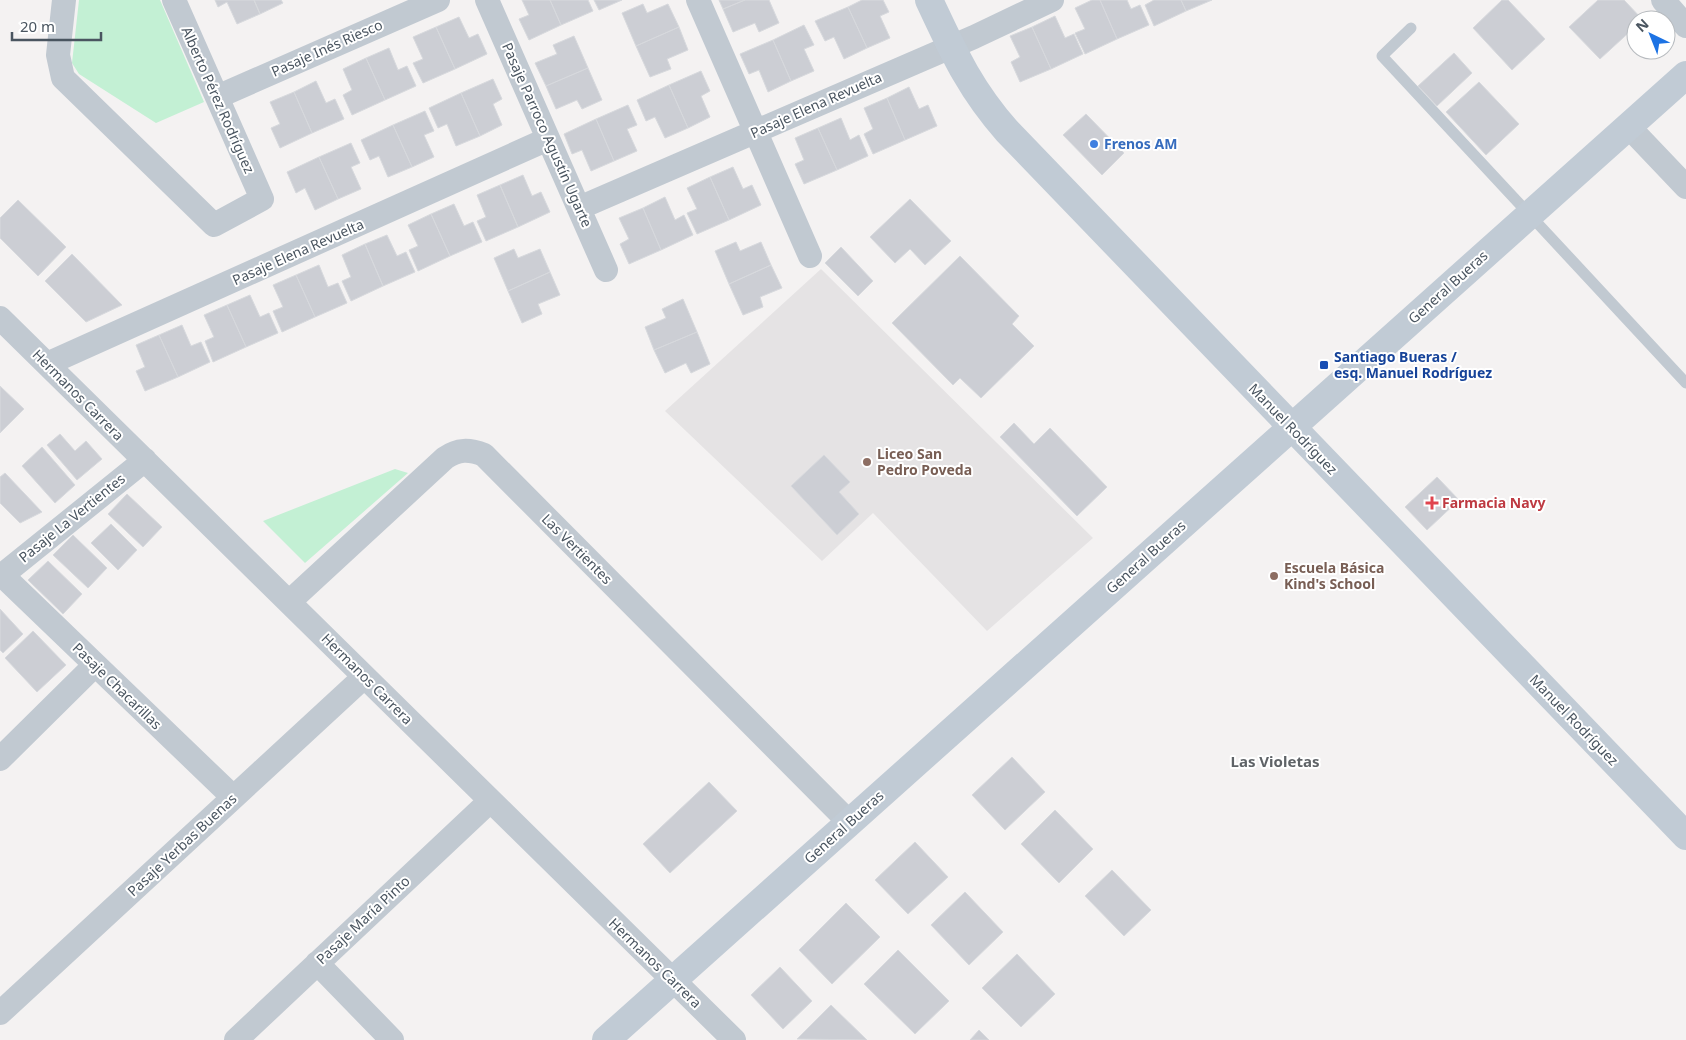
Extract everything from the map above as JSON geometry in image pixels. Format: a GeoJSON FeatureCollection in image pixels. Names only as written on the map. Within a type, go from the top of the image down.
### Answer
{"type":"FeatureCollection","features":[{"type":"Feature","properties":{"kind":"main road","name":"Manuel Rodríguez"},"geometry":{"type":"LineString","coordinates":[[929,0],[966,77],[989,110],[1291,427],[1686,836]]}},
{"type":"Feature","properties":{"kind":"main road","name":"General Bueras"},"geometry":{"type":"LineString","coordinates":[[606,1040],[1686,75]]}},
{"type":"Feature","properties":{"kind":"street","name":"Alberto Pérez Rodríguez"},"geometry":{"type":"LineString","coordinates":[[64,0],[58,63],[68,85],[214,225],[262,199],[174,0]]}},
{"type":"Feature","properties":{"kind":"street","name":"Pasaje Inés Riesco"},"geometry":{"type":"LineString","coordinates":[[217,97],[438,0]]}},
{"type":"Feature","properties":{"kind":"street","name":"Pasaje Parroco Agustín Ugarte"},"geometry":{"type":"LineString","coordinates":[[487,0],[606,270]]}},
{"type":"Feature","properties":{"kind":"street"},"geometry":{"type":"LineString","coordinates":[[698,0],[810,256]]}},
{"type":"Feature","properties":{"kind":"street","name":"Pasaje Elena Revuelta"},"geometry":{"type":"LineString","coordinates":[[579,208],[756,132],[1052,0]]}},
{"type":"Feature","properties":{"kind":"street"},"geometry":{"type":"LineString","coordinates":[[1663,0],[1686,26]]}},
{"type":"Feature","properties":{"kind":"street"},"geometry":{"type":"LineString","coordinates":[[1628,126],[1686,187]]}},
{"type":"Feature","properties":{"kind":"street","name":"Pasaje Elena Revuelta"},"geometry":{"type":"LineString","coordinates":[[47,364],[548,139]]}},
{"type":"Feature","properties":{"kind":"street","name":"Hermanos Carrera"},"geometry":{"type":"LineString","coordinates":[[5,331],[47,364],[734,1040]]}},
{"type":"Feature","properties":{"kind":"street","name":"Las Vertientes"},"geometry":{"type":"LineString","coordinates":[[289,602],[445,458],[453,452],[475,451],[484,455],[849,822]]}},
{"type":"Feature","properties":{"kind":"street","name":"Pasaje La Vertientes"},"geometry":{"type":"LineString","coordinates":[[1,576],[145,460]]}},
{"type":"Feature","properties":{"kind":"street","name":"Pasaje Chacarillas"},"geometry":{"type":"LineString","coordinates":[[1,576],[233,797]]}},
{"type":"Feature","properties":{"kind":"street"},"geometry":{"type":"LineString","coordinates":[[0,759],[96,665]]}},
{"type":"Feature","properties":{"kind":"street","name":"Pasaje Yerbas Buenas"},"geometry":{"type":"LineString","coordinates":[[0,1013],[364,677]]}},
{"type":"Feature","properties":{"kind":"street","name":"Pasaje María Pinto"},"geometry":{"type":"LineString","coordinates":[[236,1040],[490,801]]}},
{"type":"Feature","properties":{"kind":"street"},"geometry":{"type":"LineString","coordinates":[[317,963],[392,1040]]}},
{"type":"Feature","properties":{"kind":"lane"},"geometry":{"type":"LineString","coordinates":[[1411,28],[1382,56],[1686,383]]}},
{"type":"Feature","properties":{"kind":"shaded area","name":"Liceo San Pedro Poveda"},"geometry":{"type":"Polygon","coordinates":[[[821,269],[1093,538],[987,631],[873,513],[822,561],[665,411],[821,269]]]}},
{"type":"Feature","properties":{"kind":"green space"},"geometry":{"type":"Polygon","coordinates":[[[79,0],[160,0],[204,102],[156,123],[79,74],[72,63],[79,0]]]}},
{"type":"Feature","properties":{"kind":"green space"},"geometry":{"type":"Polygon","coordinates":[[[395,469],[408,473],[305,563],[263,521],[395,469]]]}},
{"type":"Feature","properties":{"kind":"building"},"geometry":{"type":"Polygon","coordinates":[[[215,0],[254,0],[260,14],[237,24],[227,2],[218,7],[215,0]]]}},
{"type":"Feature","properties":{"kind":"building"},"geometry":{"type":"Polygon","coordinates":[[[254,0],[281,0],[283,3],[260,14],[254,0]]]}},
{"type":"Feature","properties":{"kind":"building"},"geometry":{"type":"Polygon","coordinates":[[[522,0],[550,0],[561,25],[529,40],[519,19],[529,15],[522,0]]]}},
{"type":"Feature","properties":{"kind":"building"},"geometry":{"type":"Polygon","coordinates":[[[550,0],[588,0],[593,11],[561,25],[550,0]]]}},
{"type":"Feature","properties":{"kind":"building"},"geometry":{"type":"Polygon","coordinates":[[[594,0],[622,0],[599,10],[594,0]]]}},
{"type":"Feature","properties":{"kind":"building"},"geometry":{"type":"Polygon","coordinates":[[[719,0],[745,0],[723,9],[719,0]]]}},
{"type":"Feature","properties":{"kind":"building"},"geometry":{"type":"Polygon","coordinates":[[[745,0],[769,0],[779,23],[759,32],[755,23],[733,32],[723,9],[745,0]]]}},
{"type":"Feature","properties":{"kind":"building"},"geometry":{"type":"Polygon","coordinates":[[[862,0],[883,0],[889,12],[880,16],[890,38],[867,48],[848,7],[862,0]]]}},
{"type":"Feature","properties":{"kind":"building"},"geometry":{"type":"Polygon","coordinates":[[[1092,0],[1100,0],[1117,39],[1085,54],[1075,33],[1085,29],[1075,8],[1092,0]]]}},
{"type":"Feature","properties":{"kind":"building"},"geometry":{"type":"Polygon","coordinates":[[[1100,0],[1127,0],[1131,9],[1140,5],[1149,25],[1117,39],[1100,0]]]}},
{"type":"Feature","properties":{"kind":"building"},"geometry":{"type":"Polygon","coordinates":[[[1154,0],[1181,0],[1186,11],[1154,26],[1145,5],[1154,0]]]}},
{"type":"Feature","properties":{"kind":"building"},"geometry":{"type":"Polygon","coordinates":[[[1181,0],[1212,0],[1186,11],[1181,0]]]}},
{"type":"Feature","properties":{"kind":"building"},"geometry":{"type":"Polygon","coordinates":[[[1502,0],[1508,0],[1545,39],[1512,70],[1473,28],[1502,0]]]}},
{"type":"Feature","properties":{"kind":"building"},"geometry":{"type":"Polygon","coordinates":[[[1598,0],[1624,0],[1633,10],[1626,10],[1626,35],[1600,59],[1569,27],[1598,0]]]}},
{"type":"Feature","properties":{"kind":"building"},"geometry":{"type":"Polygon","coordinates":[[[643,4],[647,13],[668,4],[679,27],[636,46],[622,13],[643,4]]]}},
{"type":"Feature","properties":{"kind":"building"},"geometry":{"type":"Polygon","coordinates":[[[848,7],[867,48],[844,59],[834,37],[825,41],[815,21],[848,7]]]}},
{"type":"Feature","properties":{"kind":"building"},"geometry":{"type":"Polygon","coordinates":[[[1055,16],[1065,38],[1074,34],[1083,54],[1051,69],[1032,27],[1055,16]]]}},
{"type":"Feature","properties":{"kind":"building"},"geometry":{"type":"Polygon","coordinates":[[[459,17],[469,38],[478,34],[487,54],[455,69],[436,27],[459,17]]]}},
{"type":"Feature","properties":{"kind":"building"},"geometry":{"type":"Polygon","coordinates":[[[804,25],[814,45],[804,49],[814,71],[791,81],[773,40],[804,25]]]}},
{"type":"Feature","properties":{"kind":"building"},"geometry":{"type":"Polygon","coordinates":[[[436,27],[455,69],[423,83],[413,63],[423,59],[413,37],[436,27]]]}},
{"type":"Feature","properties":{"kind":"building"},"geometry":{"type":"Polygon","coordinates":[[[679,27],[688,50],[667,59],[671,69],[650,77],[636,46],[679,27]]]}},
{"type":"Feature","properties":{"kind":"building"},"geometry":{"type":"Polygon","coordinates":[[[1032,27],[1051,69],[1020,82],[1011,62],[1020,57],[1010,36],[1032,27]]]}},
{"type":"Feature","properties":{"kind":"building"},"geometry":{"type":"Polygon","coordinates":[[[574,36],[588,68],[546,86],[535,63],[557,54],[553,45],[574,36]]]}},
{"type":"Feature","properties":{"kind":"building"},"geometry":{"type":"Polygon","coordinates":[[[773,40],[791,81],[768,92],[759,70],[749,74],[740,54],[773,40]]]}},
{"type":"Feature","properties":{"kind":"building"},"geometry":{"type":"Polygon","coordinates":[[[389,48],[398,70],[407,66],[416,86],[385,100],[366,58],[389,48]]]}},
{"type":"Feature","properties":{"kind":"building"},"geometry":{"type":"Polygon","coordinates":[[[1454,53],[1472,73],[1437,106],[1418,86],[1454,53]]]}},
{"type":"Feature","properties":{"kind":"building"},"geometry":{"type":"Polygon","coordinates":[[[366,58],[385,100],[352,115],[343,95],[352,90],[343,69],[366,58]]]}},
{"type":"Feature","properties":{"kind":"building"},"geometry":{"type":"Polygon","coordinates":[[[588,68],[602,100],[582,109],[577,100],[556,109],[546,86],[588,68]]]}},
{"type":"Feature","properties":{"kind":"building"},"geometry":{"type":"Polygon","coordinates":[[[701,71],[710,91],[701,96],[710,117],[688,128],[669,85],[701,71]]]}},
{"type":"Feature","properties":{"kind":"building"},"geometry":{"type":"Polygon","coordinates":[[[493,79],[502,99],[493,104],[502,125],[480,136],[461,93],[493,79]]]}},
{"type":"Feature","properties":{"kind":"building"},"geometry":{"type":"Polygon","coordinates":[[[316,81],[326,103],[335,99],[344,119],[312,133],[294,92],[316,81]]]}},
{"type":"Feature","properties":{"kind":"building"},"geometry":{"type":"Polygon","coordinates":[[[1479,82],[1519,124],[1486,155],[1446,112],[1479,82]]]}},
{"type":"Feature","properties":{"kind":"building"},"geometry":{"type":"Polygon","coordinates":[[[669,85],[688,128],[665,138],[655,117],[646,121],[637,100],[669,85]]]}},
{"type":"Feature","properties":{"kind":"building"},"geometry":{"type":"Polygon","coordinates":[[[909,87],[919,109],[928,105],[937,126],[905,140],[887,98],[909,87]]]}},
{"type":"Feature","properties":{"kind":"building"},"geometry":{"type":"Polygon","coordinates":[[[294,92],[312,133],[280,148],[271,128],[280,124],[270,102],[294,92]]]}},
{"type":"Feature","properties":{"kind":"building"},"geometry":{"type":"Polygon","coordinates":[[[461,93],[480,136],[456,146],[447,124],[438,128],[429,108],[461,93]]]}},
{"type":"Feature","properties":{"kind":"building"},"geometry":{"type":"Polygon","coordinates":[[[887,98],[905,140],[873,154],[864,134],[873,129],[864,108],[887,98]]]}},
{"type":"Feature","properties":{"kind":"building"},"geometry":{"type":"Polygon","coordinates":[[[628,105],[637,125],[627,129],[637,151],[614,161],[596,119],[628,105]]]}},
{"type":"Feature","properties":{"kind":"building"},"geometry":{"type":"Polygon","coordinates":[[[425,111],[434,131],[424,135],[434,157],[412,167],[393,125],[425,111]]]}},
{"type":"Feature","properties":{"kind":"building","name":"Frenos AM"},"geometry":{"type":"Polygon","coordinates":[[[1086,114],[1124,153],[1102,175],[1063,135],[1086,114]]]}},
{"type":"Feature","properties":{"kind":"building"},"geometry":{"type":"Polygon","coordinates":[[[841,118],[850,140],[859,135],[868,156],[837,170],[818,128],[841,118]]]}},
{"type":"Feature","properties":{"kind":"building"},"geometry":{"type":"Polygon","coordinates":[[[596,119],[614,161],[591,171],[582,150],[572,154],[564,134],[596,119]]]}},
{"type":"Feature","properties":{"kind":"building"},"geometry":{"type":"Polygon","coordinates":[[[393,125],[412,167],[388,177],[379,156],[370,160],[361,140],[393,125]]]}},
{"type":"Feature","properties":{"kind":"building"},"geometry":{"type":"Polygon","coordinates":[[[818,128],[837,170],[804,184],[795,164],[804,160],[795,138],[818,128]]]}},
{"type":"Feature","properties":{"kind":"building"},"geometry":{"type":"Polygon","coordinates":[[[351,143],[360,163],[351,167],[361,189],[338,199],[319,157],[351,143]]]}},
{"type":"Feature","properties":{"kind":"building"},"geometry":{"type":"Polygon","coordinates":[[[319,157],[338,199],[315,210],[305,188],[296,193],[287,172],[319,157]]]}},
{"type":"Feature","properties":{"kind":"building"},"geometry":{"type":"Polygon","coordinates":[[[733,167],[743,189],[752,185],[761,205],[729,220],[710,177],[733,167]]]}},
{"type":"Feature","properties":{"kind":"building"},"geometry":{"type":"Polygon","coordinates":[[[523,175],[532,196],[541,192],[550,212],[518,227],[500,185],[523,175]]]}},
{"type":"Feature","properties":{"kind":"building"},"geometry":{"type":"Polygon","coordinates":[[[710,177],[729,220],[697,234],[687,213],[697,209],[687,188],[710,177]]]}},
{"type":"Feature","properties":{"kind":"building"},"geometry":{"type":"Polygon","coordinates":[[[500,185],[518,227],[486,241],[477,221],[486,217],[477,195],[500,185]]]}},
{"type":"Feature","properties":{"kind":"building"},"geometry":{"type":"Polygon","coordinates":[[[665,197],[675,220],[684,215],[693,235],[661,250],[643,208],[665,197]]]}},
{"type":"Feature","properties":{"kind":"building"},"geometry":{"type":"Polygon","coordinates":[[[910,199],[951,241],[925,265],[910,249],[895,263],[870,237],[910,199]]]}},
{"type":"Feature","properties":{"kind":"building"},"geometry":{"type":"Polygon","coordinates":[[[18,200],[66,247],[38,276],[0,238],[0,218],[18,200]]]}},
{"type":"Feature","properties":{"kind":"building"},"geometry":{"type":"Polygon","coordinates":[[[454,204],[464,226],[473,222],[482,242],[450,256],[431,214],[454,204]]]}},
{"type":"Feature","properties":{"kind":"building"},"geometry":{"type":"Polygon","coordinates":[[[643,208],[661,250],[629,264],[620,244],[629,239],[619,218],[643,208]]]}},
{"type":"Feature","properties":{"kind":"building"},"geometry":{"type":"Polygon","coordinates":[[[431,214],[450,256],[418,271],[409,250],[418,246],[408,225],[431,214]]]}},
{"type":"Feature","properties":{"kind":"building"},"geometry":{"type":"Polygon","coordinates":[[[387,235],[397,256],[406,252],[415,272],[383,286],[365,244],[387,235]]]}},
{"type":"Feature","properties":{"kind":"building"},"geometry":{"type":"Polygon","coordinates":[[[736,242],[740,251],[761,242],[771,265],[729,284],[715,251],[736,242]]]}},
{"type":"Feature","properties":{"kind":"building"},"geometry":{"type":"Polygon","coordinates":[[[365,244],[383,286],[351,301],[342,281],[351,277],[342,255],[365,244]]]}},
{"type":"Feature","properties":{"kind":"building"},"geometry":{"type":"Polygon","coordinates":[[[841,247],[873,281],[858,296],[825,263],[841,247]]]}},
{"type":"Feature","properties":{"kind":"building"},"geometry":{"type":"Polygon","coordinates":[[[514,249],[518,258],[540,249],[550,272],[508,291],[494,258],[514,249]]]}},
{"type":"Feature","properties":{"kind":"building"},"geometry":{"type":"Polygon","coordinates":[[[72,254],[122,305],[86,322],[45,281],[72,254]]]}},
{"type":"Feature","properties":{"kind":"building"},"geometry":{"type":"Polygon","coordinates":[[[960,256],[1019,316],[1012,324],[1034,346],[981,398],[960,378],[953,385],[892,323],[960,256]]]}},
{"type":"Feature","properties":{"kind":"building"},"geometry":{"type":"Polygon","coordinates":[[[319,265],[328,287],[338,283],[347,303],[315,317],[296,275],[319,265]]]}},
{"type":"Feature","properties":{"kind":"building"},"geometry":{"type":"Polygon","coordinates":[[[771,265],[782,288],[760,297],[763,307],[743,315],[729,284],[771,265]]]}},
{"type":"Feature","properties":{"kind":"building"},"geometry":{"type":"Polygon","coordinates":[[[550,272],[560,295],[538,304],[542,314],[522,323],[508,291],[550,272]]]}},
{"type":"Feature","properties":{"kind":"building"},"geometry":{"type":"Polygon","coordinates":[[[296,275],[315,317],[282,332],[273,311],[283,307],[273,285],[296,275]]]}},
{"type":"Feature","properties":{"kind":"building"},"geometry":{"type":"Polygon","coordinates":[[[250,295],[260,317],[269,313],[278,333],[246,347],[227,305],[250,295]]]}},
{"type":"Feature","properties":{"kind":"building"},"geometry":{"type":"Polygon","coordinates":[[[683,299],[697,332],[654,350],[645,327],[666,318],[662,309],[683,299]]]}},
{"type":"Feature","properties":{"kind":"building"},"geometry":{"type":"Polygon","coordinates":[[[227,305],[246,347],[213,362],[205,341],[214,337],[204,315],[227,305]]]}},
{"type":"Feature","properties":{"kind":"building"},"geometry":{"type":"Polygon","coordinates":[[[182,325],[191,346],[201,342],[210,362],[178,377],[159,335],[182,325]]]}},
{"type":"Feature","properties":{"kind":"building"},"geometry":{"type":"Polygon","coordinates":[[[697,332],[710,364],[691,373],[686,363],[665,373],[654,350],[697,332]]]}},
{"type":"Feature","properties":{"kind":"building"},"geometry":{"type":"Polygon","coordinates":[[[159,335],[178,377],[145,391],[136,371],[145,367],[136,345],[159,335]]]}},
{"type":"Feature","properties":{"kind":"building"},"geometry":{"type":"Polygon","coordinates":[[[0,386],[24,409],[0,433],[0,386]]]}},
{"type":"Feature","properties":{"kind":"building"},"geometry":{"type":"Polygon","coordinates":[[[1014,423],[1034,444],[1050,428],[1107,487],[1077,516],[1000,437],[1014,423]]]}},
{"type":"Feature","properties":{"kind":"building"},"geometry":{"type":"Polygon","coordinates":[[[60,434],[75,451],[86,441],[102,459],[77,480],[47,445],[60,434]]]}},
{"type":"Feature","properties":{"kind":"building"},"geometry":{"type":"Polygon","coordinates":[[[42,447],[75,485],[55,503],[22,466],[42,447]]]}},
{"type":"Feature","properties":{"kind":"building"},"geometry":{"type":"Polygon","coordinates":[[[824,455],[850,482],[839,492],[859,514],[837,535],[791,486],[824,455]]]}},
{"type":"Feature","properties":{"kind":"building"},"geometry":{"type":"Polygon","coordinates":[[[5,473],[42,512],[20,523],[0,503],[0,477],[5,473]]]}},
{"type":"Feature","properties":{"kind":"building","name":"Farmacia Navy"},"geometry":{"type":"Polygon","coordinates":[[[1437,477],[1459,500],[1427,530],[1405,507],[1437,477]]]}},
{"type":"Feature","properties":{"kind":"building"},"geometry":{"type":"Polygon","coordinates":[[[127,494],[162,527],[143,547],[108,514],[127,494]]]}},
{"type":"Feature","properties":{"kind":"building"},"geometry":{"type":"Polygon","coordinates":[[[111,524],[137,550],[118,570],[91,543],[111,524]]]}},
{"type":"Feature","properties":{"kind":"building"},"geometry":{"type":"Polygon","coordinates":[[[73,535],[107,568],[88,588],[53,555],[73,535]]]}},
{"type":"Feature","properties":{"kind":"building"},"geometry":{"type":"Polygon","coordinates":[[[48,561],[82,594],[63,614],[28,580],[48,561]]]}},
{"type":"Feature","properties":{"kind":"building"},"geometry":{"type":"Polygon","coordinates":[[[0,609],[23,634],[3,653],[0,650],[0,609]]]}},
{"type":"Feature","properties":{"kind":"building"},"geometry":{"type":"Polygon","coordinates":[[[33,631],[66,665],[37,692],[5,658],[33,631]]]}},
{"type":"Feature","properties":{"kind":"building"},"geometry":{"type":"Polygon","coordinates":[[[1012,757],[1045,792],[1005,830],[972,795],[1012,757]]]}},
{"type":"Feature","properties":{"kind":"building"},"geometry":{"type":"Polygon","coordinates":[[[709,782],[737,811],[670,873],[643,844],[709,782]]]}},
{"type":"Feature","properties":{"kind":"building"},"geometry":{"type":"Polygon","coordinates":[[[1055,810],[1093,849],[1059,883],[1021,844],[1055,810]]]}},
{"type":"Feature","properties":{"kind":"building"},"geometry":{"type":"Polygon","coordinates":[[[915,842],[948,877],[908,914],[875,880],[915,842]]]}},
{"type":"Feature","properties":{"kind":"building"},"geometry":{"type":"Polygon","coordinates":[[[1112,870],[1151,910],[1124,936],[1085,896],[1112,870]]]}},
{"type":"Feature","properties":{"kind":"building"},"geometry":{"type":"Polygon","coordinates":[[[965,892],[1003,932],[969,965],[931,925],[965,892]]]}},
{"type":"Feature","properties":{"kind":"building"},"geometry":{"type":"Polygon","coordinates":[[[846,903],[880,937],[832,984],[799,950],[846,903]]]}},
{"type":"Feature","properties":{"kind":"building"},"geometry":{"type":"Polygon","coordinates":[[[898,950],[949,1001],[915,1034],[864,984],[898,950]]]}},
{"type":"Feature","properties":{"kind":"building"},"geometry":{"type":"Polygon","coordinates":[[[1017,954],[1055,994],[1021,1027],[982,988],[1017,954]]]}},
{"type":"Feature","properties":{"kind":"building"},"geometry":{"type":"Polygon","coordinates":[[[780,967],[812,1001],[783,1029],[751,995],[780,967]]]}},
{"type":"Feature","properties":{"kind":"building"},"geometry":{"type":"Polygon","coordinates":[[[831,1005],[867,1040],[797,1039],[831,1005]]]}},
{"type":"Feature","properties":{"kind":"building"},"geometry":{"type":"Polygon","coordinates":[[[979,1030],[989,1040],[970,1040],[979,1030]]]}},
{"type":"Feature","properties":{"kind":"place","name":"Frenos AM"},"geometry":{"type":"Point","coordinates":[1094,144]}},
{"type":"Feature","properties":{"kind":"place","name":"Santiago Bueras / esq. Manuel Rodríguez"},"geometry":{"type":"Point","coordinates":[1324,365]}},
{"type":"Feature","properties":{"kind":"place","name":"Liceo San Pedro Poveda"},"geometry":{"type":"Point","coordinates":[867,462]}},
{"type":"Feature","properties":{"kind":"place","name":"Farmacia Navy"},"geometry":{"type":"Point","coordinates":[1432,503]}},
{"type":"Feature","properties":{"kind":"place","name":"Escuela Básica Kind's School"},"geometry":{"type":"Point","coordinates":[1274,576]}},
{"type":"Feature","properties":{"kind":"district","name":"Las Violetas"},"geometry":{"type":"Point","coordinates":[1275,762]}}]}
